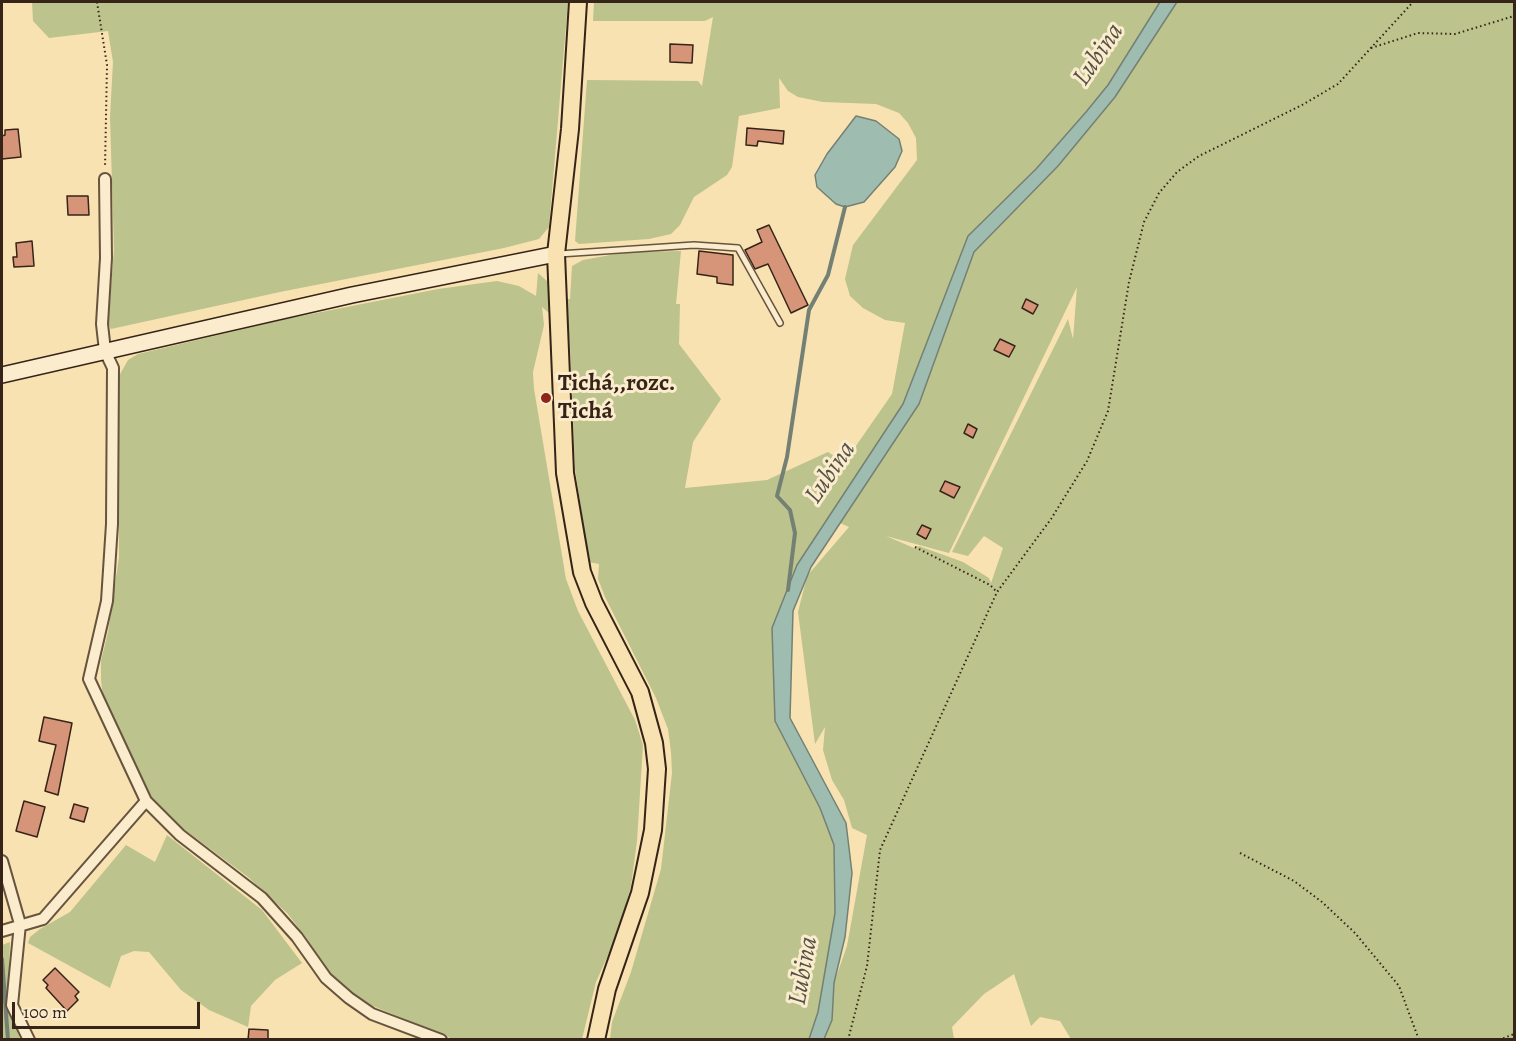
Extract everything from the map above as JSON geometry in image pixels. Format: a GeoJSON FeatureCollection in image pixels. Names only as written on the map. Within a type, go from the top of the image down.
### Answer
{"type":"FeatureCollection","features":[{"type":"Feature","properties":{"kind":"main road"},"geometry":{"type":"LineString","coordinates":[[578,2],[570,129],[556,254],[565,473],[582,572],[594,603],[640,692],[654,743],[657,769],[648,859],[640,893],[607,989],[596,1040]]}},
{"type":"Feature","properties":{"kind":"street"},"geometry":{"type":"LineString","coordinates":[[105,179],[106,258],[102,324],[105,351],[113,368],[112,524],[107,601],[89,679],[146,801],[180,835],[262,898],[297,938],[326,978],[349,998],[372,1014],[441,1040]]}},
{"type":"Feature","properties":{"kind":"street"},"geometry":{"type":"LineString","coordinates":[[2,375],[352,295],[556,254]]}},
{"type":"Feature","properties":{"kind":"street"},"geometry":{"type":"LineString","coordinates":[[11,927],[43,919],[146,801]]}},
{"type":"Feature","properties":{"kind":"street"},"geometry":{"type":"LineString","coordinates":[[2,861],[11,927],[12,1005],[29,1040]]}},
{"type":"Feature","properties":{"kind":"lane"},"geometry":{"type":"LineString","coordinates":[[556,254],[694,245],[738,248],[780,323]]}},
{"type":"Feature","properties":{"kind":"path"},"geometry":{"type":"LineString","coordinates":[[97,2],[107,65],[105,179]]}},
{"type":"Feature","properties":{"kind":"path"},"geometry":{"type":"LineString","coordinates":[[848,1040],[867,966],[880,850],[998,592],[1063,499],[1087,460],[1104,421],[1108,411],[1129,282],[1144,222],[1159,193],[1177,172],[1199,156],[1302,105],[1338,84],[1413,2]]}},
{"type":"Feature","properties":{"kind":"path"},"geometry":{"type":"LineString","coordinates":[[1368,49],[1418,33],[1455,34],[1515,16]]}},
{"type":"Feature","properties":{"kind":"path"},"geometry":{"type":"LineString","coordinates":[[915,547],[990,585],[998,592]]}},
{"type":"Feature","properties":{"kind":"path"},"geometry":{"type":"LineString","coordinates":[[1240,854],[1294,880],[1322,902],[1354,933],[1399,986],[1419,1040]]}},
{"type":"Feature","properties":{"kind":"path"},"geometry":{"type":"LineString","coordinates":[[1499,1040],[1515,1034]]}},
{"type":"Feature","properties":{"kind":"green space"},"geometry":{"type":"Polygon","coordinates":[[[32,2],[568,2],[549,227],[539,239],[504,248],[280,292],[111,329],[108,323],[114,250],[110,117],[113,62],[108,31],[49,38],[33,21],[32,2]]]}},
{"type":"Feature","properties":{"kind":"green space"},"geometry":{"type":"Polygon","coordinates":[[[594,2],[1160,2],[1108,85],[1086,112],[1036,169],[968,236],[903,404],[797,565],[775,721],[820,808],[834,845],[835,913],[818,1012],[809,1039],[610,1039],[612,1022],[631,972],[661,869],[672,773],[671,752],[668,729],[656,698],[598,579],[599,564],[589,562],[575,469],[570,345],[565,299],[570,299],[572,266],[583,260],[627,252],[681,251],[676,304],[680,304],[679,344],[721,399],[693,442],[685,488],[767,480],[828,452],[844,463],[892,394],[905,323],[885,320],[863,308],[850,296],[845,279],[853,245],[917,160],[916,138],[908,123],[899,113],[876,104],[823,102],[798,97],[788,91],[779,78],[780,108],[739,116],[732,167],[727,175],[694,197],[680,225],[671,234],[649,239],[579,244],[575,241],[587,80],[698,81],[702,86],[713,17],[705,21],[593,21],[594,2]]]}},
{"type":"Feature","properties":{"kind":"green space"},"geometry":{"type":"Polygon","coordinates":[[[1177,2],[1514,2],[1514,1039],[1071,1039],[1060,1021],[1040,1017],[1031,1026],[1014,974],[984,994],[952,1027],[954,1039],[824,1039],[832,1020],[834,983],[847,946],[867,835],[852,828],[844,800],[832,780],[823,750],[825,727],[815,744],[798,612],[807,576],[849,527],[840,523],[919,404],[974,252],[1058,166],[1115,97],[1177,2]],[[1077,287],[949,553],[886,536],[914,548],[919,546],[963,562],[989,578],[991,583],[1003,548],[984,536],[968,556],[952,552],[1068,319],[1073,339],[1077,287]]]}},
{"type":"Feature","properties":{"kind":"green space"},"geometry":{"type":"Polygon","coordinates":[[[538,273],[547,281],[551,299],[549,313],[542,307],[544,325],[533,372],[534,389],[566,579],[578,611],[635,720],[643,745],[637,841],[631,886],[617,935],[596,982],[582,1039],[453,1039],[373,1006],[333,980],[305,936],[287,913],[248,877],[182,828],[154,802],[131,760],[103,697],[101,680],[101,661],[108,632],[119,557],[119,376],[128,360],[138,354],[286,319],[438,289],[497,281],[519,286],[536,296],[538,273]]]}},
{"type":"Feature","properties":{"kind":"green space"},"geometry":{"type":"Polygon","coordinates":[[[167,835],[262,910],[302,963],[275,980],[251,1006],[248,1027],[209,1010],[181,990],[149,952],[134,951],[121,956],[110,988],[28,943],[30,937],[40,929],[70,912],[126,845],[155,862],[167,835]]]}},
{"type":"Feature","properties":{"kind":"green space"},"geometry":{"type":"Polygon","coordinates":[[[10,942],[8,1000],[20,1039],[2,1040],[2,945],[10,942]]]}},
{"type":"Feature","properties":{"kind":"shaded area"},"geometry":{"type":"Polygon","coordinates":[[[1160,2],[1177,2],[1115,97],[1058,166],[974,252],[919,404],[811,567],[793,611],[790,718],[846,823],[852,873],[845,937],[834,983],[832,1020],[824,1039],[809,1039],[818,1012],[835,913],[834,845],[820,808],[775,721],[772,628],[797,565],[903,404],[968,236],[1036,169],[1086,112],[1108,85],[1160,2]]]}},
{"type":"Feature","properties":{"kind":"shaded area"},"geometry":{"type":"Polygon","coordinates":[[[856,116],[876,121],[899,139],[902,151],[895,167],[864,202],[845,207],[836,204],[817,187],[815,175],[827,154],[856,116]]]}},
{"type":"Feature","properties":{"kind":"building"},"geometry":{"type":"Polygon","coordinates":[[[670,44],[693,45],[692,63],[670,62],[670,44]]]}},
{"type":"Feature","properties":{"kind":"building"},"geometry":{"type":"Polygon","coordinates":[[[747,128],[784,131],[783,144],[758,141],[757,146],[746,145],[747,128]]]}},
{"type":"Feature","properties":{"kind":"building"},"geometry":{"type":"Polygon","coordinates":[[[18,129],[21,157],[2,159],[2,136],[5,135],[5,130],[18,129]]]}},
{"type":"Feature","properties":{"kind":"building"},"geometry":{"type":"Polygon","coordinates":[[[67,196],[88,196],[89,215],[68,215],[67,196]]]}},
{"type":"Feature","properties":{"kind":"building"},"geometry":{"type":"Polygon","coordinates":[[[769,225],[808,305],[791,313],[768,264],[755,269],[745,250],[762,242],[757,230],[769,225]]]}},
{"type":"Feature","properties":{"kind":"building"},"geometry":{"type":"Polygon","coordinates":[[[32,241],[34,266],[14,267],[13,257],[17,257],[16,243],[32,241]]]}},
{"type":"Feature","properties":{"kind":"building"},"geometry":{"type":"Polygon","coordinates":[[[699,251],[733,255],[733,285],[717,283],[717,277],[697,274],[699,251]]]}},
{"type":"Feature","properties":{"kind":"building"},"geometry":{"type":"Polygon","coordinates":[[[1026,299],[1038,305],[1033,314],[1022,308],[1026,299]]]}},
{"type":"Feature","properties":{"kind":"building"},"geometry":{"type":"Polygon","coordinates":[[[1000,339],[1015,346],[1009,357],[994,350],[1000,339]]]}},
{"type":"Feature","properties":{"kind":"building"},"geometry":{"type":"Polygon","coordinates":[[[968,424],[977,429],[973,438],[964,433],[968,424]]]}},
{"type":"Feature","properties":{"kind":"building"},"geometry":{"type":"Polygon","coordinates":[[[945,481],[960,487],[954,498],[940,491],[945,481]]]}},
{"type":"Feature","properties":{"kind":"building"},"geometry":{"type":"Polygon","coordinates":[[[922,525],[931,529],[926,539],[917,534],[922,525]]]}},
{"type":"Feature","properties":{"kind":"building"},"geometry":{"type":"Polygon","coordinates":[[[44,717],[72,723],[58,795],[45,791],[56,745],[39,741],[44,717]]]}},
{"type":"Feature","properties":{"kind":"building"},"geometry":{"type":"Polygon","coordinates":[[[24,801],[45,807],[37,837],[16,831],[24,801]]]}},
{"type":"Feature","properties":{"kind":"building"},"geometry":{"type":"Polygon","coordinates":[[[74,804],[88,808],[84,822],[70,818],[74,804]]]}},
{"type":"Feature","properties":{"kind":"building"},"geometry":{"type":"Polygon","coordinates":[[[55,968],[79,992],[75,996],[78,1000],[67,1011],[46,988],[48,985],[43,980],[55,968]]]}},
{"type":"Feature","properties":{"kind":"building"},"geometry":{"type":"Polygon","coordinates":[[[249,1029],[268,1030],[268,1040],[248,1040],[249,1029]]]}},
{"type":"Feature","properties":{"kind":"waterway"},"geometry":{"type":"LineString","coordinates":[[788,590],[795,533],[790,510],[777,496],[787,457],[809,310],[828,275],[845,207]]}},
{"type":"Feature","properties":{"kind":"waterway"},"geometry":{"type":"LineString","coordinates":[[2,959],[8,1040]]}},
{"type":"Feature","properties":{"kind":"place","name":"Tichá,,rozc. Tichá"},"geometry":{"type":"Point","coordinates":[546,398]}},
{"type":"Feature","properties":{"kind":"water label","name":"Lubina"},"geometry":{"type":"Point","coordinates":[1099,55]}},
{"type":"Feature","properties":{"kind":"water label","name":"Lubina"},"geometry":{"type":"Point","coordinates":[831,473]}},
{"type":"Feature","properties":{"kind":"water label","name":"Lubina"},"geometry":{"type":"Point","coordinates":[804,971]}}]}
